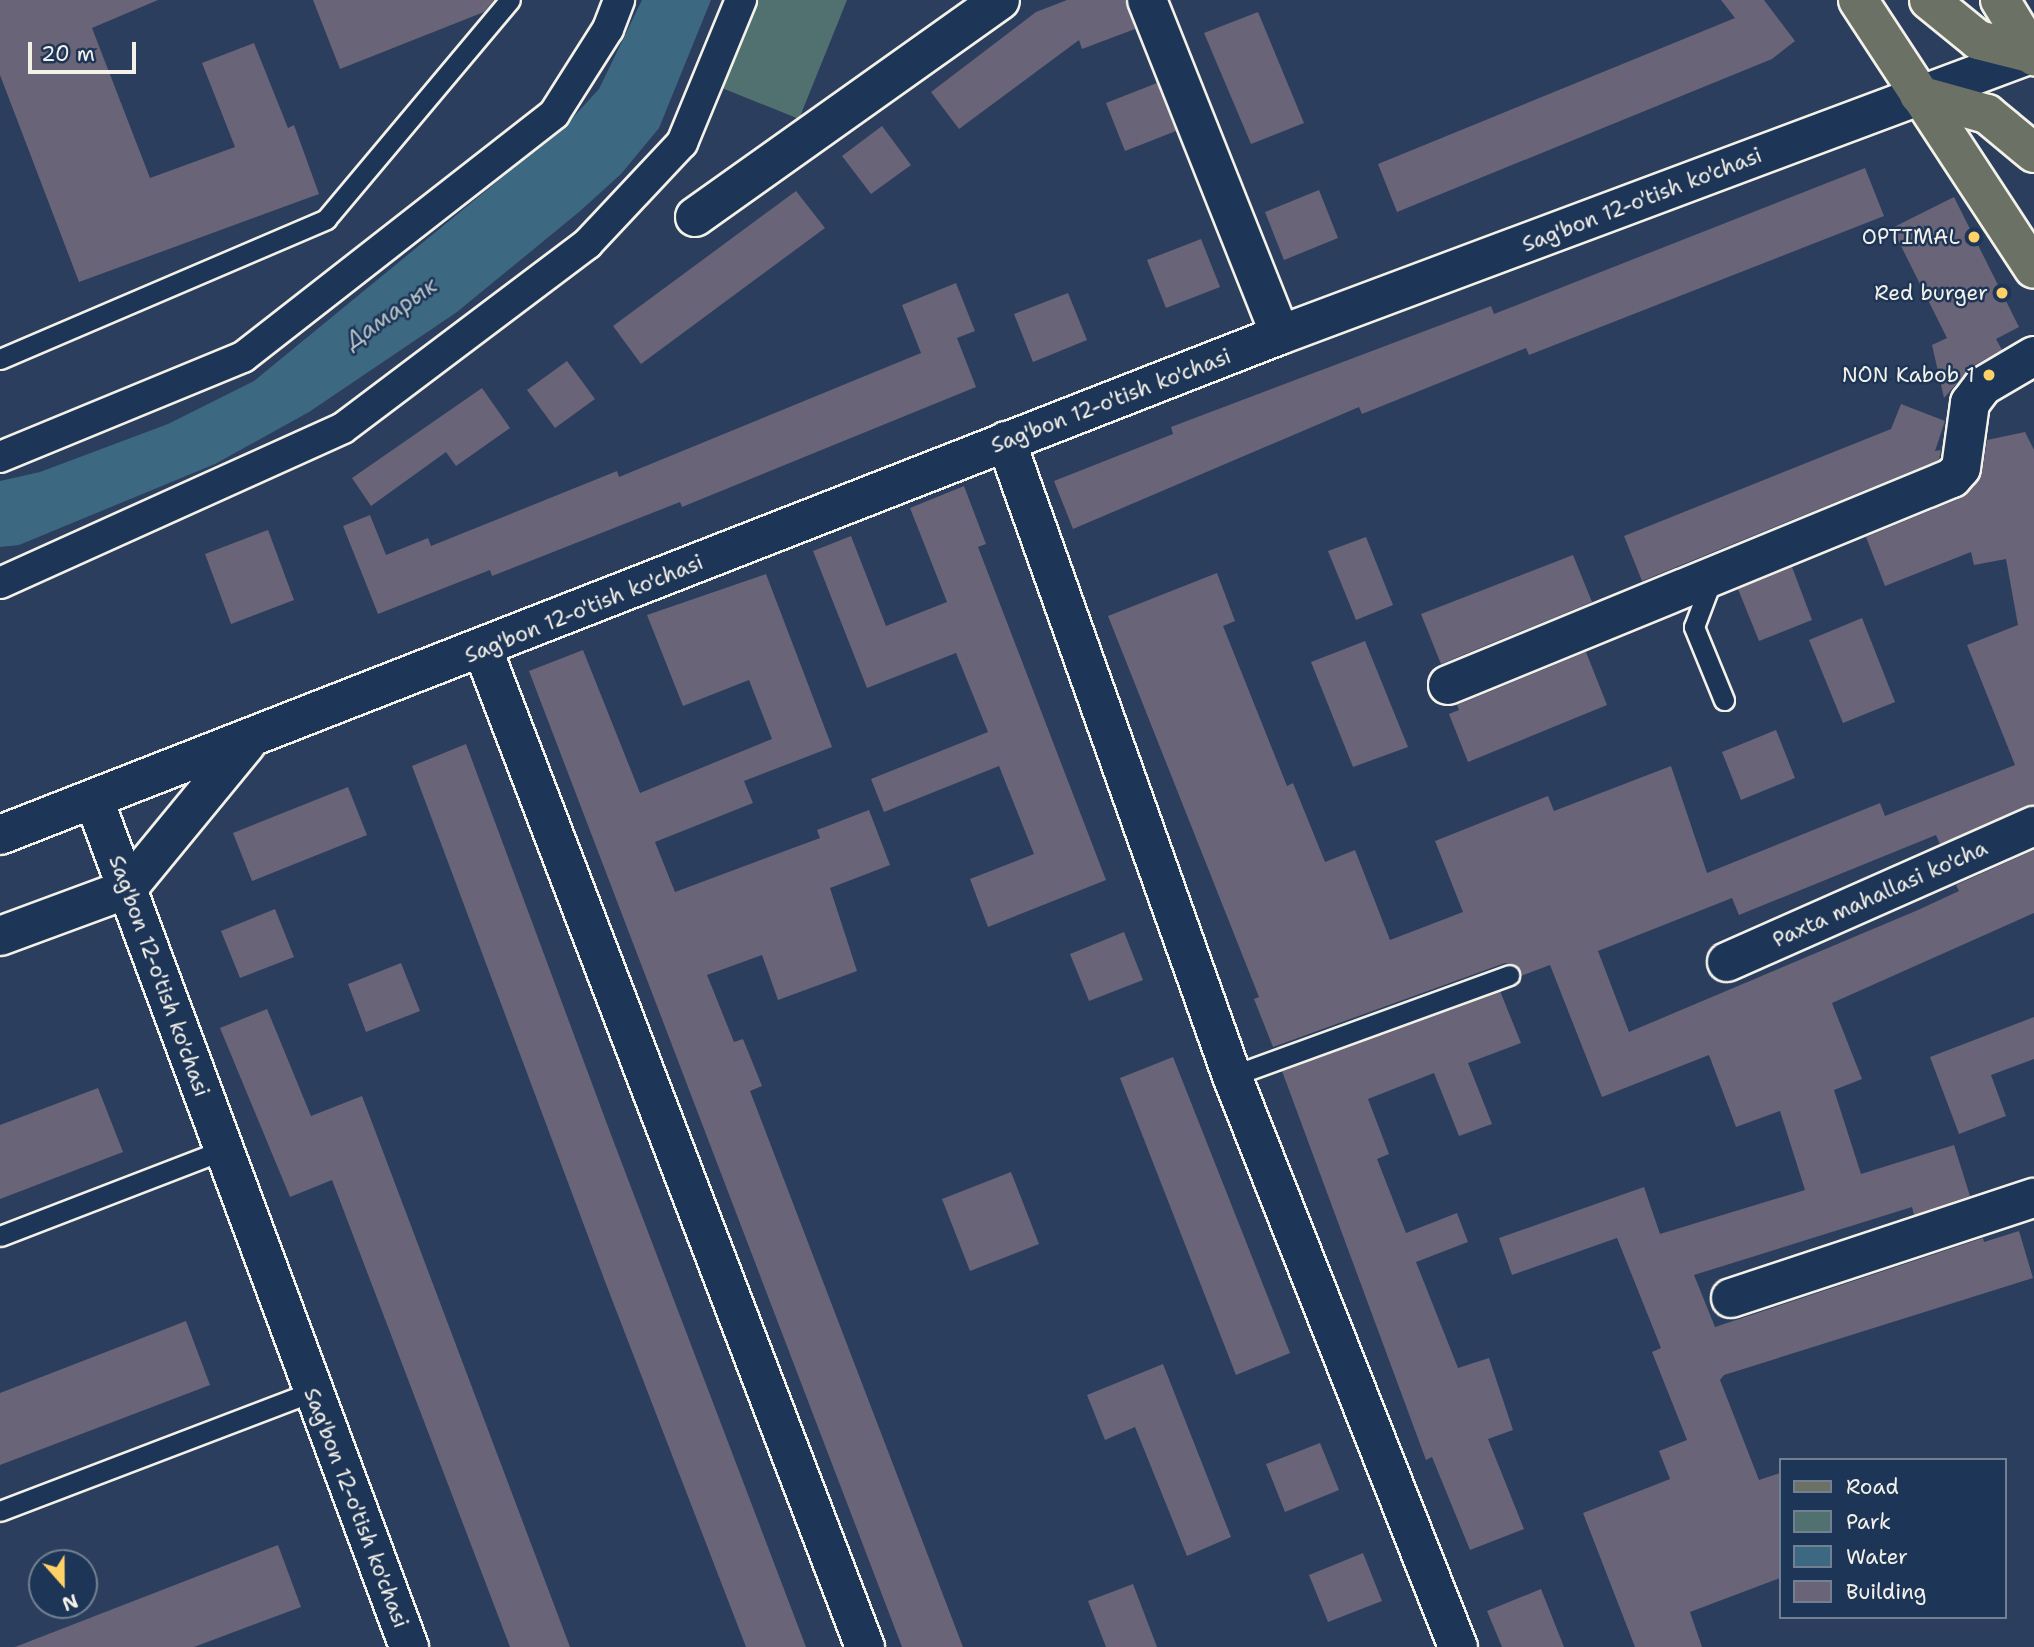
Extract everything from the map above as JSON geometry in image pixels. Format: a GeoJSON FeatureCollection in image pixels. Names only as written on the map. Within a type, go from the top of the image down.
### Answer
{"type":"FeatureCollection","features":[{"type":"Feature","properties":{"kind":"main road"},"geometry":{"type":"LineString","coordinates":[[1858,0],[2034,269]]}},
{"type":"Feature","properties":{"kind":"main road"},"geometry":{"type":"LineString","coordinates":[[1929,0],[1978,40],[2034,54]]}},
{"type":"Feature","properties":{"kind":"main road"},"geometry":{"type":"LineString","coordinates":[[2000,0],[2034,54]]}},
{"type":"Feature","properties":{"kind":"main road"},"geometry":{"type":"LineString","coordinates":[[1919,95],[1987,114],[2034,153]]}},
{"type":"Feature","properties":{"kind":"street"},"geometry":{"type":"LineString","coordinates":[[0,457],[243,357],[554,114],[608,29],[620,0]]}},
{"type":"Feature","properties":{"kind":"street"},"geometry":{"type":"LineString","coordinates":[[2,577],[343,428],[587,244],[682,143],[741,0]]}},
{"type":"Feature","properties":{"kind":"street"},"geometry":{"type":"LineString","coordinates":[[695,217],[1000,0]]}},
{"type":"Feature","properties":{"kind":"street"},"geometry":{"type":"LineString","coordinates":[[1147,0],[1280,335]]}},
{"type":"Feature","properties":{"kind":"street","name":"Sag'bon 12-o'tish ko'chasi"},"geometry":{"type":"LineString","coordinates":[[409,1647],[94,800],[483,650],[1006,441],[1280,335],[2034,54]]}},
{"type":"Feature","properties":{"kind":"street"},"geometry":{"type":"LineString","coordinates":[[1448,685],[1713,579],[1952,478],[1961,468],[1970,403],[1983,386],[2034,356]]}},
{"type":"Feature","properties":{"kind":"street"},"geometry":{"type":"LineString","coordinates":[[1006,441],[1232,1076],[1458,1647]]}},
{"type":"Feature","properties":{"kind":"street"},"geometry":{"type":"LineString","coordinates":[[483,650],[865,1647]]}},
{"type":"Feature","properties":{"kind":"street"},"geometry":{"type":"LineString","coordinates":[[0,936],[127,888],[250,740]]}},
{"type":"Feature","properties":{"kind":"street"},"geometry":{"type":"LineString","coordinates":[[0,835],[94,800]]}},
{"type":"Feature","properties":{"kind":"street","name":"Paxta mahallasi ko'cha"},"geometry":{"type":"LineString","coordinates":[[1727,962],[2034,826]]}},
{"type":"Feature","properties":{"kind":"street"},"geometry":{"type":"LineString","coordinates":[[1731,1298],[2034,1198]]}},
{"type":"Feature","properties":{"kind":"lane"},"geometry":{"type":"LineString","coordinates":[[0,359],[326,219],[510,0]]}},
{"type":"Feature","properties":{"kind":"lane"},"geometry":{"type":"LineString","coordinates":[[1713,579],[1694,627],[1724,700]]}},
{"type":"Feature","properties":{"kind":"lane"},"geometry":{"type":"LineString","coordinates":[[1232,1076],[1509,975]]}},
{"type":"Feature","properties":{"kind":"lane"},"geometry":{"type":"LineString","coordinates":[[0,1236],[223,1150]]}},
{"type":"Feature","properties":{"kind":"lane"},"geometry":{"type":"LineString","coordinates":[[0,1511],[312,1392]]}},
{"type":"Feature","properties":{"kind":"green space"},"geometry":{"type":"Polygon","coordinates":[[[751,0],[847,0],[799,119],[717,86],[751,0]]]}},
{"type":"Feature","properties":{"kind":"water","name":"Дамарык"},"geometry":{"type":"Polygon","coordinates":[[[642,0],[711,0],[659,128],[621,174],[579,212],[457,312],[309,412],[215,464],[19,545],[0,547],[0,481],[40,472],[168,424],[254,381],[566,125],[599,89],[642,0]]]}},
{"type":"Feature","properties":{"kind":"building"},"geometry":{"type":"Polygon","coordinates":[[[0,0],[158,0],[92,28],[150,178],[235,147],[202,63],[254,43],[288,128],[294,125],[319,194],[79,282],[0,75],[0,0]]]}},
{"type":"Feature","properties":{"kind":"building"},"geometry":{"type":"Polygon","coordinates":[[[313,0],[494,0],[484,12],[340,69],[313,0]]]}},
{"type":"Feature","properties":{"kind":"building"},"geometry":{"type":"Polygon","coordinates":[[[1067,0],[1125,0],[1135,29],[1082,49],[1079,40],[959,129],[931,92],[1036,12],[1067,0]]]}},
{"type":"Feature","properties":{"kind":"building"},"geometry":{"type":"Polygon","coordinates":[[[1721,0],[1764,0],[1795,41],[1772,59],[1397,212],[1378,164],[1735,18],[1721,0]]]}},
{"type":"Feature","properties":{"kind":"building"},"geometry":{"type":"Polygon","coordinates":[[[1258,12],[1304,123],[1251,144],[1204,33],[1258,12]]]}},
{"type":"Feature","properties":{"kind":"building"},"geometry":{"type":"Polygon","coordinates":[[[1157,83],[1176,131],[1125,151],[1106,103],[1157,83]]]}},
{"type":"Feature","properties":{"kind":"building"},"geometry":{"type":"Polygon","coordinates":[[[882,126],[911,165],[871,194],[842,156],[882,126]]]}},
{"type":"Feature","properties":{"kind":"building"},"geometry":{"type":"Polygon","coordinates":[[[1865,168],[1884,216],[1529,355],[1526,348],[1362,414],[1359,407],[1073,529],[1054,481],[1173,434],[1171,427],[1491,306],[1494,314],[1865,168]]]}},
{"type":"Feature","properties":{"kind":"building"},"geometry":{"type":"Polygon","coordinates":[[[1319,190],[1338,238],[1284,260],[1265,212],[1319,190]]]}},
{"type":"Feature","properties":{"kind":"building"},"geometry":{"type":"Polygon","coordinates":[[[796,191],[825,228],[641,364],[613,326],[796,191]]]}},
{"type":"Feature","properties":{"kind":"building"},"geometry":{"type":"Polygon","coordinates":[[[1954,197],[2019,327],[1996,339],[2002,350],[1971,367],[1944,398],[1932,345],[1947,338],[1892,228],[1954,197]]]}},
{"type":"Feature","properties":{"kind":"building"},"geometry":{"type":"Polygon","coordinates":[[[1201,239],[1220,287],[1166,308],[1147,260],[1201,239]]]}},
{"type":"Feature","properties":{"kind":"building"},"geometry":{"type":"Polygon","coordinates":[[[956,283],[975,331],[957,338],[976,387],[682,507],[680,502],[492,576],[490,570],[378,614],[343,526],[370,515],[386,555],[428,538],[431,546],[617,471],[619,477],[921,353],[902,305],[956,283]]]}},
{"type":"Feature","properties":{"kind":"building"},"geometry":{"type":"Polygon","coordinates":[[[1068,293],[1087,340],[1033,362],[1014,314],[1068,293]]]}},
{"type":"Feature","properties":{"kind":"building"},"geometry":{"type":"Polygon","coordinates":[[[567,361],[595,399],[555,428],[527,390],[567,361]]]}},
{"type":"Feature","properties":{"kind":"building"},"geometry":{"type":"Polygon","coordinates":[[[482,388],[510,428],[456,466],[446,452],[371,506],[352,478],[482,388]]]}},
{"type":"Feature","properties":{"kind":"building"},"geometry":{"type":"Polygon","coordinates":[[[1901,404],[1945,421],[1935,451],[1941,450],[1939,460],[1642,581],[1624,536],[1891,429],[1901,404]]]}},
{"type":"Feature","properties":{"kind":"building"},"geometry":{"type":"Polygon","coordinates":[[[2025,432],[2034,450],[2034,805],[1940,844],[1936,835],[1739,915],[1732,898],[1598,951],[1629,1032],[1918,910],[1959,891],[1956,885],[2034,850],[2034,913],[1832,1003],[1862,1079],[1834,1090],[1861,1174],[1954,1145],[1970,1196],[1914,1215],[1912,1207],[1694,1275],[1715,1327],[1983,1238],[1984,1242],[2019,1231],[2033,1278],[1724,1375],[1720,1380],[1759,1480],[1778,1474],[1778,1579],[1690,1612],[1702,1647],[1635,1647],[1583,1513],[1670,1479],[1659,1451],[1687,1440],[1652,1352],[1661,1348],[1617,1238],[1512,1275],[1499,1238],[1644,1187],[1660,1234],[1805,1190],[1780,1111],[1736,1127],[1709,1055],[1602,1097],[1550,965],[1521,976],[1516,965],[1505,963],[1273,1047],[1254,999],[1259,997],[1108,616],[1217,573],[1235,621],[1223,626],[1287,786],[1293,783],[1325,862],[1355,850],[1390,940],[1463,912],[1435,841],[1548,796],[1554,811],[1671,766],[1707,873],[1880,803],[1885,816],[2015,765],[1967,645],[2018,625],[2006,559],[1974,565],[1971,552],[1885,586],[1866,537],[1961,498],[1982,472],[1987,440],[2025,432]]]}},
{"type":"Feature","properties":{"kind":"building"},"geometry":{"type":"Polygon","coordinates":[[[964,486],[986,544],[978,547],[1106,880],[988,927],[970,879],[1034,854],[999,766],[884,812],[871,779],[988,732],[956,653],[867,688],[813,551],[851,536],[886,626],[947,602],[910,508],[964,486]]]}},
{"type":"Feature","properties":{"kind":"building"},"geometry":{"type":"Polygon","coordinates":[[[268,530],[294,600],[231,624],[205,554],[268,530]]]}},
{"type":"Feature","properties":{"kind":"building"},"geometry":{"type":"Polygon","coordinates":[[[1366,537],[1393,605],[1356,620],[1328,551],[1366,537]]]}},
{"type":"Feature","properties":{"kind":"building"},"geometry":{"type":"Polygon","coordinates":[[[1573,555],[1592,602],[1441,664],[1421,614],[1573,555]]]}},
{"type":"Feature","properties":{"kind":"building"},"geometry":{"type":"Polygon","coordinates":[[[1792,567],[1812,620],[1759,641],[1738,589],[1792,567]]]}},
{"type":"Feature","properties":{"kind":"building"},"geometry":{"type":"Polygon","coordinates":[[[766,574],[832,747],[744,781],[753,803],[655,842],[675,892],[820,838],[817,830],[869,810],[890,865],[830,888],[857,971],[778,1000],[762,955],[707,975],[734,1042],[743,1039],[762,1086],[750,1091],[963,1647],[902,1647],[529,671],[583,650],[640,793],[772,739],[749,680],[683,706],[647,615],[766,574]]]}},
{"type":"Feature","properties":{"kind":"building"},"geometry":{"type":"Polygon","coordinates":[[[1862,618],[1895,702],[1843,723],[1809,640],[1862,618]]]}},
{"type":"Feature","properties":{"kind":"building"},"geometry":{"type":"Polygon","coordinates":[[[1365,641],[1408,747],[1353,767],[1311,662],[1365,641]]]}},
{"type":"Feature","properties":{"kind":"building"},"geometry":{"type":"Polygon","coordinates":[[[1586,652],[1607,705],[1468,762],[1449,714],[1459,710],[1457,705],[1586,652]]]}},
{"type":"Feature","properties":{"kind":"building"},"geometry":{"type":"Polygon","coordinates":[[[1776,730],[1795,778],[1741,800],[1722,752],[1776,730]]]}},
{"type":"Feature","properties":{"kind":"building"},"geometry":{"type":"Polygon","coordinates":[[[466,744],[806,1647],[746,1647],[606,1284],[412,766],[466,744]]]}},
{"type":"Feature","properties":{"kind":"building"},"geometry":{"type":"Polygon","coordinates":[[[348,787],[367,835],[252,881],[233,833],[348,787]]]}},
{"type":"Feature","properties":{"kind":"building"},"geometry":{"type":"Polygon","coordinates":[[[275,909],[294,957],[240,978],[221,931],[275,909]]]}},
{"type":"Feature","properties":{"kind":"building"},"geometry":{"type":"Polygon","coordinates":[[[1124,932],[1143,980],[1089,1001],[1070,954],[1124,932]]]}},
{"type":"Feature","properties":{"kind":"building"},"geometry":{"type":"Polygon","coordinates":[[[401,963],[420,1011],[366,1032],[348,984],[401,963]]]}},
{"type":"Feature","properties":{"kind":"building"},"geometry":{"type":"Polygon","coordinates":[[[1500,991],[1521,1043],[1468,1063],[1492,1124],[1459,1136],[1434,1073],[1368,1099],[1389,1154],[1377,1159],[1406,1233],[1457,1213],[1468,1242],[1416,1262],[1458,1368],[1489,1358],[1513,1430],[1488,1439],[1524,1529],[1470,1550],[1432,1457],[1426,1460],[1282,1071],[1500,991]]]}},
{"type":"Feature","properties":{"kind":"building"},"geometry":{"type":"Polygon","coordinates":[[[267,1009],[311,1116],[362,1096],[570,1647],[510,1647],[332,1180],[290,1197],[220,1028],[267,1009]]]}},
{"type":"Feature","properties":{"kind":"building"},"geometry":{"type":"Polygon","coordinates":[[[2034,1017],[2034,1059],[1991,1075],[2006,1116],[1959,1134],[1930,1057],[2034,1017]]]}},
{"type":"Feature","properties":{"kind":"building"},"geometry":{"type":"Polygon","coordinates":[[[1173,1057],[1290,1353],[1236,1375],[1120,1078],[1173,1057]]]}},
{"type":"Feature","properties":{"kind":"building"},"geometry":{"type":"Polygon","coordinates":[[[98,1088],[123,1152],[0,1199],[0,1125],[98,1088]]]}},
{"type":"Feature","properties":{"kind":"building"},"geometry":{"type":"Polygon","coordinates":[[[1011,1172],[1039,1244],[970,1271],[942,1199],[1011,1172]]]}},
{"type":"Feature","properties":{"kind":"building"},"geometry":{"type":"Polygon","coordinates":[[[186,1321],[210,1385],[0,1465],[0,1393],[186,1321]]]}},
{"type":"Feature","properties":{"kind":"building"},"geometry":{"type":"Polygon","coordinates":[[[1163,1364],[1231,1537],[1187,1556],[1135,1427],[1105,1440],[1087,1395],[1163,1364]]]}},
{"type":"Feature","properties":{"kind":"building"},"geometry":{"type":"Polygon","coordinates":[[[1320,1443],[1339,1490],[1285,1512],[1266,1464],[1320,1443]]]}},
{"type":"Feature","properties":{"kind":"building"},"geometry":{"type":"Polygon","coordinates":[[[278,1545],[301,1607],[194,1647],[15,1647],[87,1619],[98,1619],[98,1615],[278,1545]]]}},
{"type":"Feature","properties":{"kind":"building"},"geometry":{"type":"Polygon","coordinates":[[[1363,1553],[1382,1601],[1328,1622],[1309,1575],[1363,1553]]]}},
{"type":"Feature","properties":{"kind":"building"},"geometry":{"type":"Polygon","coordinates":[[[1133,1584],[1157,1647],[1106,1647],[1088,1601],[1133,1584]]]}},
{"type":"Feature","properties":{"kind":"building"},"geometry":{"type":"Polygon","coordinates":[[[1541,1589],[1564,1647],[1502,1647],[1487,1611],[1541,1589]]]}},
{"type":"Feature","properties":{"kind":"place","name":"OPTIMAL"},"geometry":{"type":"Point","coordinates":[1974,237]}},
{"type":"Feature","properties":{"kind":"place","name":"Red burger"},"geometry":{"type":"Point","coordinates":[2002,293]}},
{"type":"Feature","properties":{"kind":"place","name":"NON Kabob 1"},"geometry":{"type":"Point","coordinates":[1989,375]}}]}
